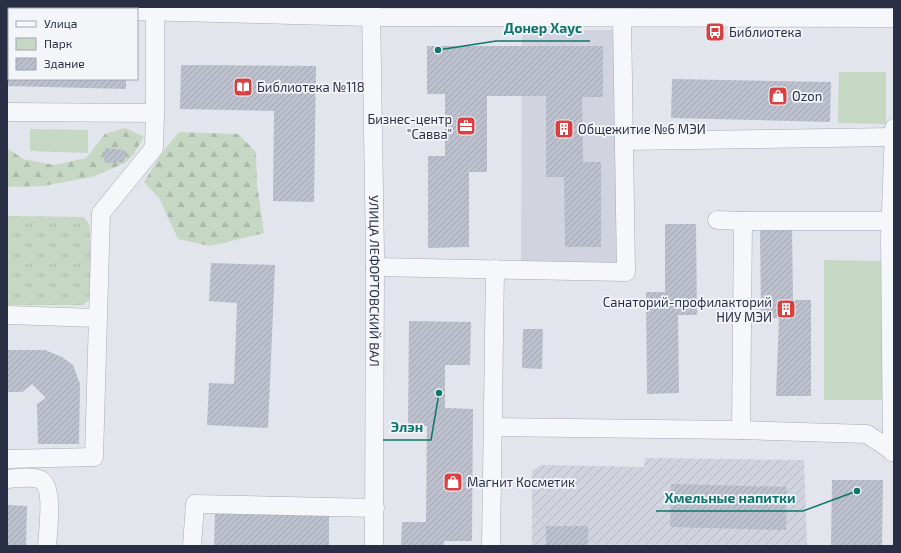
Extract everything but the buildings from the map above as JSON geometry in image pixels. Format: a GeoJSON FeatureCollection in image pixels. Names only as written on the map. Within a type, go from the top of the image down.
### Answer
{"type":"FeatureCollection","features":[{"type":"Feature","properties":{"kind":"street"},"geometry":{"type":"LineString","coordinates":[[23,7],[52,8]]}},
{"type":"Feature","properties":{"kind":"street"},"geometry":{"type":"LineString","coordinates":[[138,11],[545,12],[622,18],[883,14]]}},
{"type":"Feature","properties":{"kind":"street"},"geometry":{"type":"LineString","coordinates":[[7,459],[94,457],[101,213],[154,148],[155,11]]}},
{"type":"Feature","properties":{"kind":"street","name":"УЛИЦА ЛЕФОРТОВСКИЙ ВАЛ"},"geometry":{"type":"LineString","coordinates":[[371,12],[375,267],[374,546]]}},
{"type":"Feature","properties":{"kind":"street"},"geometry":{"type":"LineString","coordinates":[[375,267],[626,272],[622,18]]}},
{"type":"Feature","properties":{"kind":"street"},"geometry":{"type":"LineString","coordinates":[[7,112],[155,113]]}},
{"type":"Feature","properties":{"kind":"street"},"geometry":{"type":"LineString","coordinates":[[893,452],[891,221],[894,128]]}},
{"type":"Feature","properties":{"kind":"street"},"geometry":{"type":"LineString","coordinates":[[624,141],[894,137]]}},
{"type":"Feature","properties":{"kind":"street"},"geometry":{"type":"LineString","coordinates":[[717,220],[891,221]]}},
{"type":"Feature","properties":{"kind":"street"},"geometry":{"type":"LineString","coordinates":[[741,430],[743,221]]}},
{"type":"Feature","properties":{"kind":"street"},"geometry":{"type":"LineString","coordinates":[[491,546],[495,270]]}},
{"type":"Feature","properties":{"kind":"street"},"geometry":{"type":"LineString","coordinates":[[7,315],[97,318]]}},
{"type":"Feature","properties":{"kind":"street"},"geometry":{"type":"LineString","coordinates":[[493,427],[741,430],[866,434],[893,452]]}},
{"type":"Feature","properties":{"kind":"street"},"geometry":{"type":"LineString","coordinates":[[7,478],[34,478],[42,480],[47,488],[49,501],[47,546]]}},
{"type":"Feature","properties":{"kind":"street"},"geometry":{"type":"LineString","coordinates":[[192,546],[195,504],[374,508]]}},
{"type":"Feature","properties":{"kind":"shaded area"},"geometry":{"type":"Polygon","coordinates":[[[522,30],[620,30],[624,271],[521,267],[522,30]]]}},
{"type":"Feature","properties":{"kind":"shaded area"},"geometry":{"type":"Polygon","coordinates":[[[645,458],[804,460],[807,546],[532,546],[532,471],[541,465],[644,467],[645,458]]]}},
{"type":"Feature","properties":{"kind":"green space"},"geometry":{"type":"Polygon","coordinates":[[[839,72],[886,72],[886,124],[838,123],[839,72]]]}},
{"type":"Feature","properties":{"kind":"green space"},"geometry":{"type":"Polygon","coordinates":[[[125,128],[144,137],[133,155],[125,163],[92,177],[43,186],[7,187],[7,148],[23,159],[54,165],[86,158],[105,134],[125,128]]]}},
{"type":"Feature","properties":{"kind":"green space"},"geometry":{"type":"Polygon","coordinates":[[[30,129],[88,130],[88,153],[30,151],[30,129]]]}},
{"type":"Feature","properties":{"kind":"green space"},"geometry":{"type":"Polygon","coordinates":[[[179,132],[238,134],[256,152],[257,185],[264,233],[210,246],[178,239],[159,198],[144,182],[162,153],[179,132]]]}},
{"type":"Feature","properties":{"kind":"green space"},"geometry":{"type":"Polygon","coordinates":[[[7,216],[84,217],[90,226],[90,299],[83,305],[7,305],[7,216]]]}},
{"type":"Feature","properties":{"kind":"green space"},"geometry":{"type":"Polygon","coordinates":[[[824,260],[883,261],[883,400],[824,400],[824,260]]]}},
{"type":"Feature","properties":{"kind":"place","name":"Библиотека"},"geometry":{"type":"Point","coordinates":[715,32]}},
{"type":"Feature","properties":{"kind":"place","name":"Донер Хаус"},"geometry":{"type":"Point","coordinates":[438,50]}},
{"type":"Feature","properties":{"kind":"place","name":"Библиотека №118"},"geometry":{"type":"Point","coordinates":[243,87]}},
{"type":"Feature","properties":{"kind":"place","name":"Ozon"},"geometry":{"type":"Point","coordinates":[778,96]}},
{"type":"Feature","properties":{"kind":"place","name":"Бизнес-центр \"Савва\""},"geometry":{"type":"Point","coordinates":[466,126]}},
{"type":"Feature","properties":{"kind":"place","name":"Общежитие №6 МЭИ"},"geometry":{"type":"Point","coordinates":[564,129]}},
{"type":"Feature","properties":{"kind":"place","name":"Санаторий-профилакторий НИУ МЭИ"},"geometry":{"type":"Point","coordinates":[786,309]}},
{"type":"Feature","properties":{"kind":"place","name":"Элэн"},"geometry":{"type":"Point","coordinates":[439,393]}},
{"type":"Feature","properties":{"kind":"place","name":"Магнит Косметик"},"geometry":{"type":"Point","coordinates":[453,482]}},
{"type":"Feature","properties":{"kind":"place","name":"Хмельные напитки"},"geometry":{"type":"Point","coordinates":[857,491]}}]}
